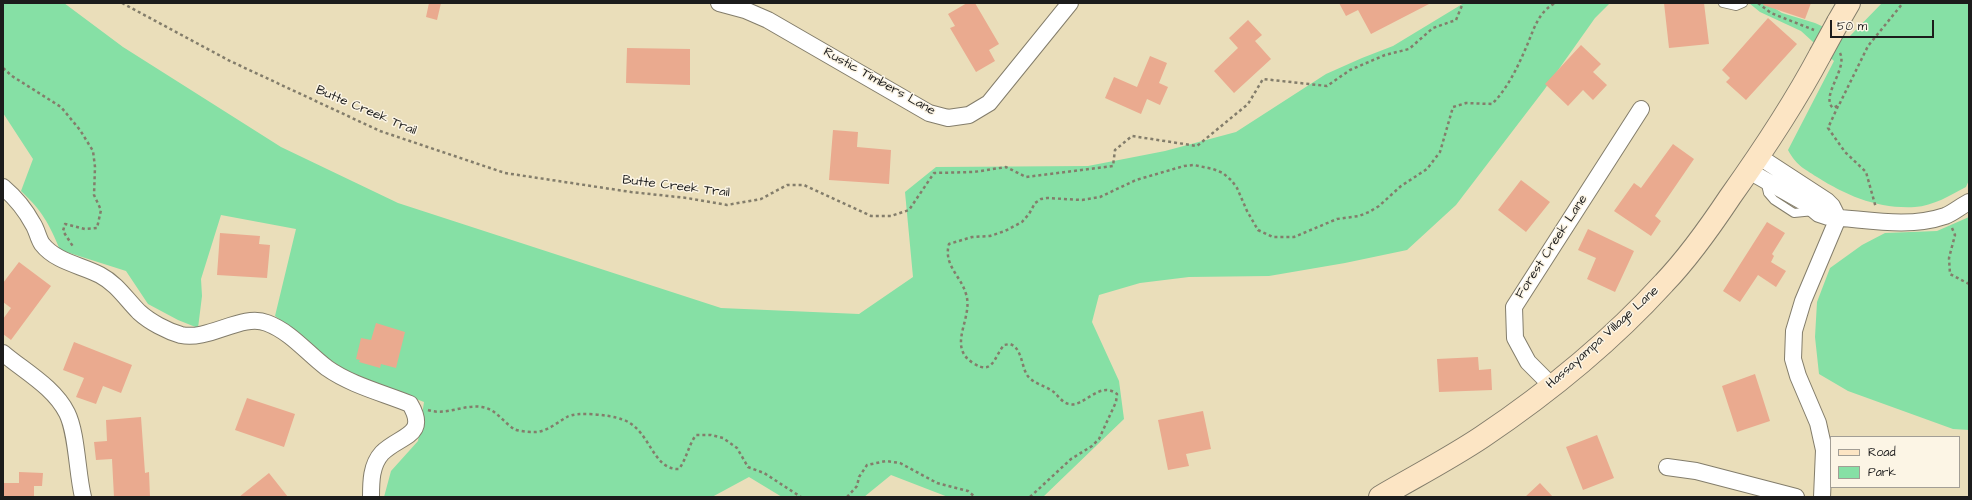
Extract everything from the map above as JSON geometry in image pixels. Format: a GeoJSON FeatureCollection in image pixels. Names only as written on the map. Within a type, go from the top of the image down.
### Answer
{"type":"FeatureCollection","features":[{"type":"Feature","properties":{"kind":"street","name":"Rustic Timbers Lane"},"geometry":{"type":"LineString","coordinates":[[719,3],[745,10],[768,20],[929,113],[948,118],[969,114],[989,103],[1070,3]]}},
{"type":"Feature","properties":{"kind":"street","name":"Hassayampa Village Lane"},"geometry":{"type":"LineString","coordinates":[[1380,497],[1482,437],[1552,386],[1610,336],[1665,283],[1757,169],[1849,3]]}},
{"type":"Feature","properties":{"kind":"street","name":"Forest Creek Lane"},"geometry":{"type":"LineString","coordinates":[[1552,386],[1528,362],[1515,338],[1514,307],[1641,109]]}},
{"type":"Feature","properties":{"kind":"street"},"geometry":{"type":"LineString","coordinates":[[1757,169],[1812,203]]}},
{"type":"Feature","properties":{"kind":"street"},"geometry":{"type":"LineString","coordinates":[[1757,169],[1812,203],[1828,217],[1900,223],[1930,220],[1946,216],[1969,202]]}},
{"type":"Feature","properties":{"kind":"street"},"geometry":{"type":"LineString","coordinates":[[3,187],[25,209],[42,243],[51,252],[60,258],[100,275],[116,286],[140,313],[157,325],[182,335],[195,336],[247,322],[266,322],[292,338],[327,368],[343,378],[410,404],[416,413],[418,421],[411,432],[382,453],[374,468],[371,497]]}},
{"type":"Feature","properties":{"kind":"street"},"geometry":{"type":"LineString","coordinates":[[1822,497],[1824,450],[1818,423],[1798,376],[1793,359],[1794,331],[1803,301],[1838,218]]}},
{"type":"Feature","properties":{"kind":"street"},"geometry":{"type":"LineString","coordinates":[[3,353],[46,387],[60,401],[68,414],[83,497]]}},
{"type":"Feature","properties":{"kind":"street"},"geometry":{"type":"LineString","coordinates":[[1667,467],[1696,471],[1796,497]]}},
{"type":"Feature","properties":{"kind":"lane"},"geometry":{"type":"LineString","coordinates":[[1722,3],[1736,6],[1743,3]]}},
{"type":"Feature","properties":{"kind":"path","name":"Butte Creek Trail"},"geometry":{"type":"LineString","coordinates":[[122,3],[230,61],[380,130],[505,173],[631,192],[687,198],[727,205],[761,199],[787,185],[804,185],[871,216],[891,216],[909,210],[934,173],[974,172],[1006,167],[1026,177],[1113,166],[1115,150],[1132,136],[1197,146],[1248,104],[1262,79],[1327,86],[1350,70],[1385,55],[1409,49],[1433,28],[1456,20],[1463,3]]}},
{"type":"Feature","properties":{"kind":"path"},"geometry":{"type":"LineString","coordinates":[[1030,497],[1071,459],[1092,446],[1099,439],[1116,402],[1117,394],[1110,391],[1103,391],[1075,404],[1066,403],[1045,386],[1028,376],[1018,349],[1010,344],[1004,345],[994,363],[989,366],[978,366],[968,360],[960,347],[960,340],[968,309],[967,296],[948,261],[947,251],[949,244],[964,239],[990,236],[1005,231],[1022,222],[1029,214],[1034,203],[1041,199],[1082,200],[1100,196],[1136,180],[1184,166],[1194,165],[1213,168],[1223,173],[1237,188],[1246,211],[1258,230],[1273,237],[1294,237],[1336,219],[1360,216],[1379,206],[1401,186],[1427,169],[1436,160],[1445,138],[1453,107],[1466,103],[1492,104],[1497,99],[1514,72],[1542,13],[1555,3]]}},
{"type":"Feature","properties":{"kind":"path"},"geometry":{"type":"LineString","coordinates":[[3,68],[12,76],[61,106],[80,130],[93,151],[95,167],[94,195],[101,210],[100,221],[98,228],[79,228],[65,224],[63,231],[75,249]]}},
{"type":"Feature","properties":{"kind":"path"},"geometry":{"type":"LineString","coordinates":[[1839,105],[1828,128],[1845,152],[1866,172],[1880,221]]}},
{"type":"Feature","properties":{"kind":"path"},"geometry":{"type":"LineString","coordinates":[[1946,216],[1955,235],[1949,258],[1950,274],[1969,284]]}},
{"type":"Feature","properties":{"kind":"path"},"geometry":{"type":"LineString","coordinates":[[410,404],[431,411],[443,412],[468,407],[483,407],[494,412],[515,429],[532,432],[544,431],[568,416],[586,414],[620,418],[637,427],[660,463],[672,470],[679,469],[685,461],[687,450],[696,434],[711,434],[723,438],[737,448],[748,467],[764,473],[801,497]]}},
{"type":"Feature","properties":{"kind":"path"},"geometry":{"type":"LineString","coordinates":[[847,497],[857,486],[859,476],[867,465],[886,461],[900,463],[937,483],[968,491],[975,497]]}},
{"type":"Feature","properties":{"kind":"green space"},"geometry":{"type":"Polygon","coordinates":[[[3,3],[64,3],[123,47],[281,147],[398,203],[721,308],[859,314],[913,277],[905,192],[936,167],[1088,166],[1165,151],[1236,132],[1326,74],[1393,46],[1464,3],[1610,3],[1595,18],[1544,90],[1456,205],[1407,250],[1345,263],[1269,276],[1189,277],[1140,283],[1099,295],[1092,322],[1119,381],[1124,419],[1043,497],[948,497],[891,475],[864,497],[782,497],[749,477],[712,497],[384,497],[391,471],[418,441],[424,402],[348,372],[322,354],[297,332],[275,316],[296,229],[221,215],[201,279],[202,296],[198,328],[178,320],[148,304],[126,271],[60,250],[44,218],[21,191],[33,159],[3,113],[3,3]]]}},
{"type":"Feature","properties":{"kind":"green space"},"geometry":{"type":"Polygon","coordinates":[[[1749,3],[1767,3],[1782,13],[1815,23],[1848,38],[1882,3],[1969,3],[1969,180],[1966,187],[1942,200],[1928,205],[1915,207],[1888,206],[1863,200],[1840,190],[1800,166],[1788,150],[1834,61],[1801,31],[1760,12],[1749,3]]]}},
{"type":"Feature","properties":{"kind":"green space"},"geometry":{"type":"Polygon","coordinates":[[[1969,217],[1969,430],[1953,429],[1848,391],[1819,374],[1815,337],[1817,302],[1830,268],[1862,245],[1885,233],[1937,231],[1969,217]]]}},
{"type":"Feature","properties":{"kind":"building"},"geometry":{"type":"Polygon","coordinates":[[[429,3],[441,3],[437,20],[426,17],[429,3]]]}},
{"type":"Feature","properties":{"kind":"building"},"geometry":{"type":"Polygon","coordinates":[[[967,3],[975,3],[999,44],[989,50],[995,61],[976,72],[950,28],[955,26],[948,14],[967,3]]]}},
{"type":"Feature","properties":{"kind":"building"},"geometry":{"type":"Polygon","coordinates":[[[1339,3],[1431,3],[1371,34],[1358,10],[1346,16],[1339,3]]]}},
{"type":"Feature","properties":{"kind":"building"},"geometry":{"type":"Polygon","coordinates":[[[1664,3],[1704,3],[1709,44],[1669,48],[1664,3]]]}},
{"type":"Feature","properties":{"kind":"building"},"geometry":{"type":"Polygon","coordinates":[[[1764,3],[1811,3],[1805,19],[1763,5],[1764,3]]]}},
{"type":"Feature","properties":{"kind":"building"},"geometry":{"type":"Polygon","coordinates":[[[1768,18],[1797,44],[1746,100],[1726,82],[1730,78],[1722,70],[1768,18]]]}},
{"type":"Feature","properties":{"kind":"building"},"geometry":{"type":"Polygon","coordinates":[[[1248,20],[1262,35],[1255,41],[1271,59],[1234,93],[1214,71],[1238,48],[1229,38],[1248,20]]]}},
{"type":"Feature","properties":{"kind":"building"},"geometry":{"type":"Polygon","coordinates":[[[1581,45],[1601,64],[1593,72],[1607,85],[1593,100],[1583,90],[1568,106],[1545,84],[1581,45]]]}},
{"type":"Feature","properties":{"kind":"building"},"geometry":{"type":"Polygon","coordinates":[[[627,48],[690,49],[690,85],[626,83],[627,48]]]}},
{"type":"Feature","properties":{"kind":"building"},"geometry":{"type":"Polygon","coordinates":[[[1150,56],[1167,63],[1159,83],[1168,87],[1160,105],[1147,99],[1141,114],[1105,98],[1114,77],[1137,87],[1150,56]]]}},
{"type":"Feature","properties":{"kind":"building"},"geometry":{"type":"Polygon","coordinates":[[[833,130],[858,132],[857,147],[891,150],[889,184],[829,180],[833,130]]]}},
{"type":"Feature","properties":{"kind":"building"},"geometry":{"type":"Polygon","coordinates":[[[1673,144],[1694,159],[1655,216],[1661,221],[1651,236],[1614,211],[1634,183],[1641,188],[1673,144]]]}},
{"type":"Feature","properties":{"kind":"building"},"geometry":{"type":"Polygon","coordinates":[[[1521,180],[1550,202],[1526,232],[1498,210],[1521,180]]]}},
{"type":"Feature","properties":{"kind":"building"},"geometry":{"type":"Polygon","coordinates":[[[1767,222],[1785,233],[1772,254],[1774,256],[1771,262],[1786,271],[1776,287],[1758,275],[1740,302],[1723,291],[1767,222]]]}},
{"type":"Feature","properties":{"kind":"building"},"geometry":{"type":"Polygon","coordinates":[[[1588,229],[1634,251],[1615,292],[1587,279],[1596,258],[1578,250],[1588,229]]]}},
{"type":"Feature","properties":{"kind":"building"},"geometry":{"type":"Polygon","coordinates":[[[220,233],[260,236],[259,244],[270,245],[267,278],[217,275],[220,233]]]}},
{"type":"Feature","properties":{"kind":"building"},"geometry":{"type":"Polygon","coordinates":[[[19,262],[51,286],[11,340],[3,334],[3,319],[11,308],[3,302],[3,283],[19,262]]]}},
{"type":"Feature","properties":{"kind":"building"},"geometry":{"type":"Polygon","coordinates":[[[376,323],[405,332],[396,368],[381,364],[380,368],[359,362],[360,360],[356,359],[361,338],[371,340],[376,323]]]}},
{"type":"Feature","properties":{"kind":"building"},"geometry":{"type":"Polygon","coordinates":[[[74,342],[132,365],[121,393],[103,386],[96,404],[76,397],[84,378],[63,370],[74,342]]]}},
{"type":"Feature","properties":{"kind":"building"},"geometry":{"type":"Polygon","coordinates":[[[1478,357],[1479,370],[1491,369],[1492,390],[1439,392],[1437,359],[1478,357]]]}},
{"type":"Feature","properties":{"kind":"building"},"geometry":{"type":"Polygon","coordinates":[[[1755,374],[1770,421],[1737,432],[1722,386],[1755,374]]]}},
{"type":"Feature","properties":{"kind":"building"},"geometry":{"type":"Polygon","coordinates":[[[247,398],[295,414],[284,447],[235,430],[247,398]]]}},
{"type":"Feature","properties":{"kind":"building"},"geometry":{"type":"Polygon","coordinates":[[[1203,411],[1211,449],[1186,454],[1189,466],[1168,470],[1158,420],[1203,411]]]}},
{"type":"Feature","properties":{"kind":"building"},"geometry":{"type":"Polygon","coordinates":[[[141,417],[145,473],[149,472],[150,497],[114,497],[112,459],[96,460],[94,442],[107,441],[106,420],[141,417]]]}},
{"type":"Feature","properties":{"kind":"building"},"geometry":{"type":"Polygon","coordinates":[[[1597,435],[1614,478],[1583,490],[1566,447],[1597,435]]]}},
{"type":"Feature","properties":{"kind":"building"},"geometry":{"type":"Polygon","coordinates":[[[19,472],[43,473],[42,486],[34,486],[34,497],[3,497],[3,483],[19,483],[19,472]]]}},
{"type":"Feature","properties":{"kind":"building"},"geometry":{"type":"Polygon","coordinates":[[[269,473],[288,497],[239,497],[269,473]]]}},
{"type":"Feature","properties":{"kind":"building"},"geometry":{"type":"Polygon","coordinates":[[[1540,483],[1553,497],[1525,497],[1540,483]]]}}]}
